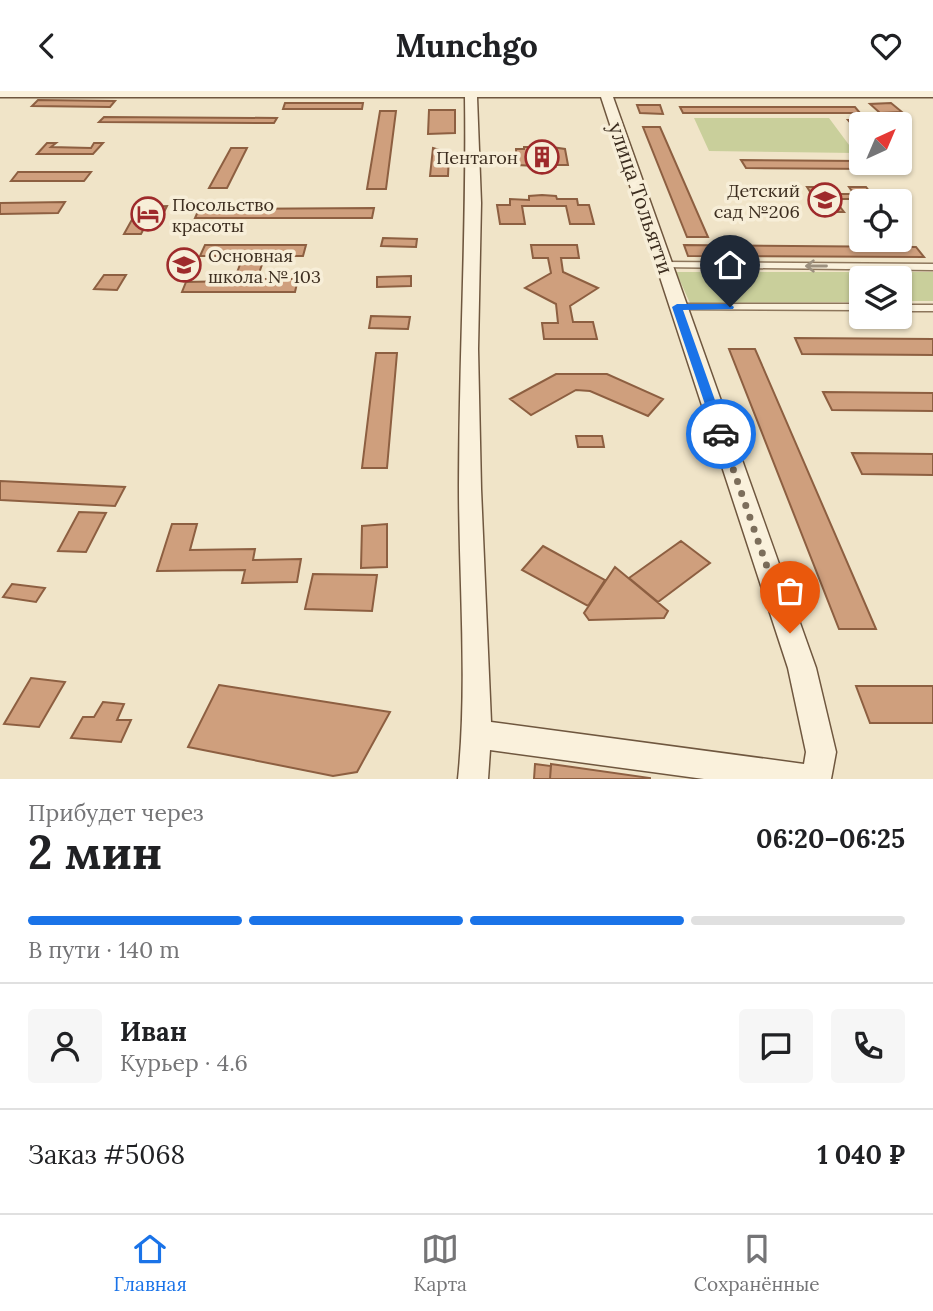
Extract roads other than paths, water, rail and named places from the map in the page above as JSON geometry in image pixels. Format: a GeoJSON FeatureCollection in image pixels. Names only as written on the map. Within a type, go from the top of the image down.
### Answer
{"type":"FeatureCollection","features":[{"type":"Feature","properties":{"kind":"street","name":"улица Тольятти"},"geometry":{"type":"LineString","coordinates":[[605,92],[802,668],[821,752],[818,773],[806,779]]}},
{"type":"Feature","properties":{"kind":"street"},"geometry":{"type":"LineString","coordinates":[[471,93],[474,203],[469,349],[470,489],[477,734],[473,779]]}},
{"type":"Feature","properties":{"kind":"street"},"geometry":{"type":"LineString","coordinates":[[0,94],[933,94]]}},
{"type":"Feature","properties":{"kind":"street"},"geometry":{"type":"LineString","coordinates":[[664,265],[933,267]]}},
{"type":"Feature","properties":{"kind":"street"},"geometry":{"type":"LineString","coordinates":[[677,307],[849,307]]}},
{"type":"Feature","properties":{"kind":"street"},"geometry":{"type":"LineString","coordinates":[[912,307],[933,308]]}},
{"type":"Feature","properties":{"kind":"street"},"geometry":{"type":"LineString","coordinates":[[477,734],[677,759],[799,779]]}},
{"type":"Feature","properties":{"kind":"place","name":"Пентагон"},"geometry":{"type":"Point","coordinates":[542,157]}},
{"type":"Feature","properties":{"kind":"place","name":"Детский сад №206"},"geometry":{"type":"Point","coordinates":[825,200]}},
{"type":"Feature","properties":{"kind":"place","name":"Посольство красоты"},"geometry":{"type":"Point","coordinates":[148,214]}},
{"type":"Feature","properties":{"kind":"place","name":"Основная школа № 103"},"geometry":{"type":"Point","coordinates":[184,265]}}]}
